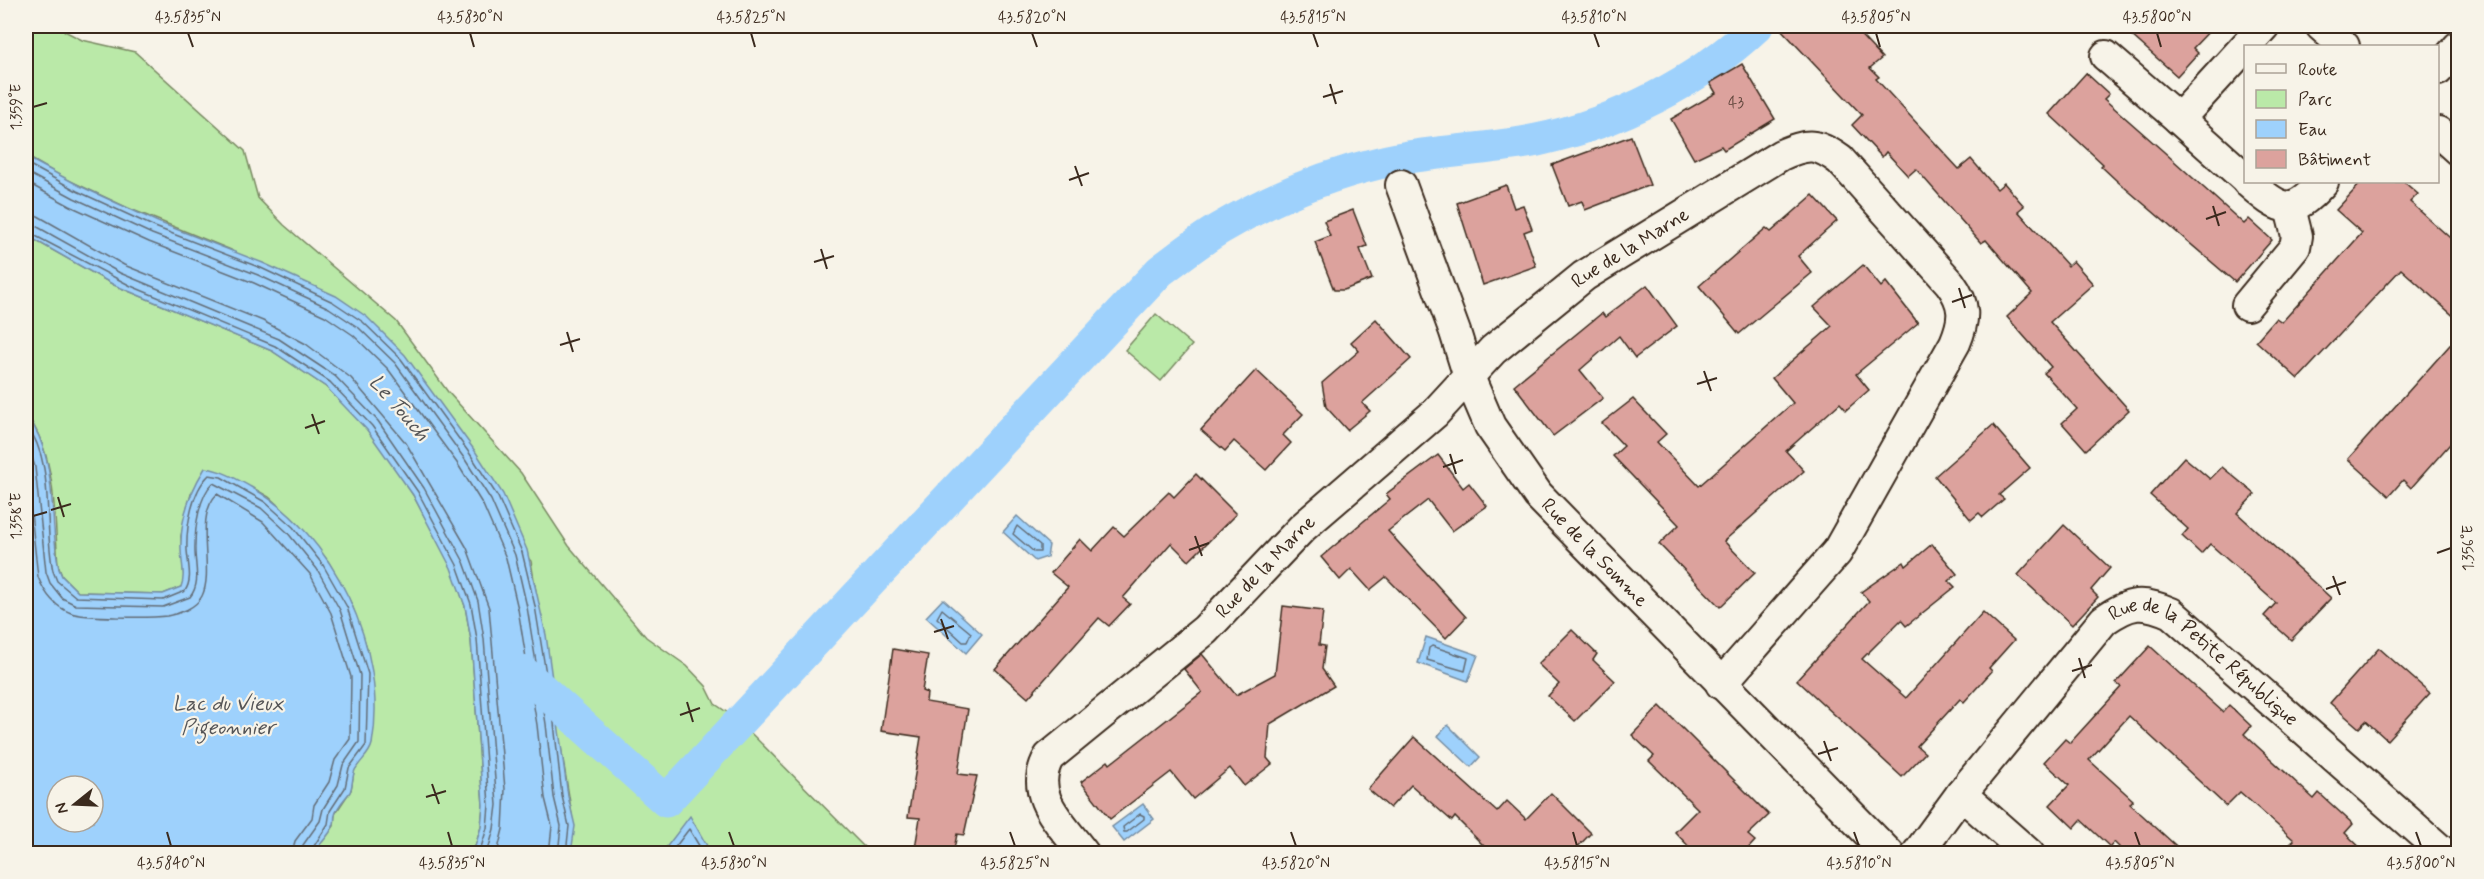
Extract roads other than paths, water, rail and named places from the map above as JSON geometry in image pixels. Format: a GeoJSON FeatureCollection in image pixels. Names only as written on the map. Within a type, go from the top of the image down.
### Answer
{"type":"FeatureCollection","features":[{"type":"Feature","properties":{"kind":"street"},"geometry":{"type":"LineString","coordinates":[[2247,45],[2264,26]]}},
{"type":"Feature","properties":{"kind":"street"},"geometry":{"type":"LineString","coordinates":[[2321,26],[2343,45]]}},
{"type":"Feature","properties":{"kind":"street"},"geometry":{"type":"LineString","coordinates":[[2439,69],[2458,47]]}},
{"type":"Feature","properties":{"kind":"street"},"geometry":{"type":"LineString","coordinates":[[2179,119],[2244,48]]}},
{"type":"Feature","properties":{"kind":"street"},"geometry":{"type":"LineString","coordinates":[[2106,56],[2244,177]]}},
{"type":"Feature","properties":{"kind":"street"},"geometry":{"type":"LineString","coordinates":[[2439,133],[2458,150]]}},
{"type":"Feature","properties":{"kind":"street","name":"Rue de la Marne"},"geometry":{"type":"LineString","coordinates":[[1084,854],[1049,808],[1042,795],[1043,767],[1049,757],[1205,630],[1302,528],[1434,414],[1493,350],[1584,276],[1782,155],[1811,145],[1825,149],[1840,160],[1950,283],[1959,296],[1964,311],[1962,327],[1837,552],[1722,684]]}},
{"type":"Feature","properties":{"kind":"street"},"geometry":{"type":"LineString","coordinates":[[2250,183],[2271,201],[2290,208],[2302,202],[2322,183]]}},
{"type":"Feature","properties":{"kind":"street","name":"Rue de la Somme"},"geometry":{"type":"LineString","coordinates":[[1401,185],[1455,332],[1469,377],[1490,426],[1538,495],[1889,854]]}},
{"type":"Feature","properties":{"kind":"street"},"geometry":{"type":"LineString","coordinates":[[2247,304],[2295,248],[2296,236],[2290,208]]}},
{"type":"Feature","properties":{"kind":"street","name":"Rue de la Petite République"},"geometry":{"type":"LineString","coordinates":[[1917,854],[1961,794],[2104,620],[2133,604],[2152,604],[2171,613],[2445,854]]}},
{"type":"Feature","properties":{"kind":"street"},"geometry":{"type":"LineString","coordinates":[[1961,794],[2029,854]]}},
{"type":"Feature","properties":{"kind":"water","name":"Le Touch"},"geometry":{"type":"Polygon","coordinates":[[[26,157],[80,186],[158,222],[263,263],[336,296],[367,317],[405,355],[475,451],[503,494],[527,550],[546,635],[568,796],[575,826],[571,853],[473,853],[481,827],[483,805],[471,640],[465,606],[451,568],[413,495],[367,430],[326,387],[272,351],[114,285],[26,235],[26,157]]]}},
{"type":"Feature","properties":{"kind":"water","name":"Lac du Vieux Pigeonnier"},"geometry":{"type":"Polygon","coordinates":[[[26,414],[37,431],[44,450],[51,489],[59,569],[62,576],[78,592],[163,594],[181,587],[183,568],[181,538],[184,517],[205,468],[234,478],[280,507],[307,533],[330,564],[349,598],[363,634],[372,671],[375,708],[371,748],[355,770],[350,792],[337,809],[333,828],[313,853],[26,853],[26,414]]]}},
{"type":"Feature","properties":{"kind":"water"},"geometry":{"type":"Polygon","coordinates":[[[1017,516],[1049,545],[1047,557],[1035,561],[1003,532],[1017,516]]]}},
{"type":"Feature","properties":{"kind":"water"},"geometry":{"type":"Polygon","coordinates":[[[943,599],[982,634],[966,653],[926,617],[943,599]]]}},
{"type":"Feature","properties":{"kind":"water"},"geometry":{"type":"Polygon","coordinates":[[[1426,637],[1478,655],[1468,681],[1418,663],[1426,637]]]}},
{"type":"Feature","properties":{"kind":"water"},"geometry":{"type":"Polygon","coordinates":[[[1448,725],[1480,757],[1471,767],[1438,736],[1448,725]]]}},
{"type":"Feature","properties":{"kind":"water"},"geometry":{"type":"Polygon","coordinates":[[[1143,804],[1154,819],[1124,842],[1112,827],[1143,804]]]}},
{"type":"Feature","properties":{"kind":"water"},"geometry":{"type":"Polygon","coordinates":[[[690,816],[711,853],[662,853],[690,816]]]}},
{"type":"Feature","properties":{"kind":"waterway"},"geometry":{"type":"LineString","coordinates":[[523,672],[666,801],[1160,271],[1197,244],[1238,218],[1277,199],[1358,168],[1418,155],[1537,140],[1597,123],[1655,98],[1683,82],[1709,65],[1757,26]]}}]}
